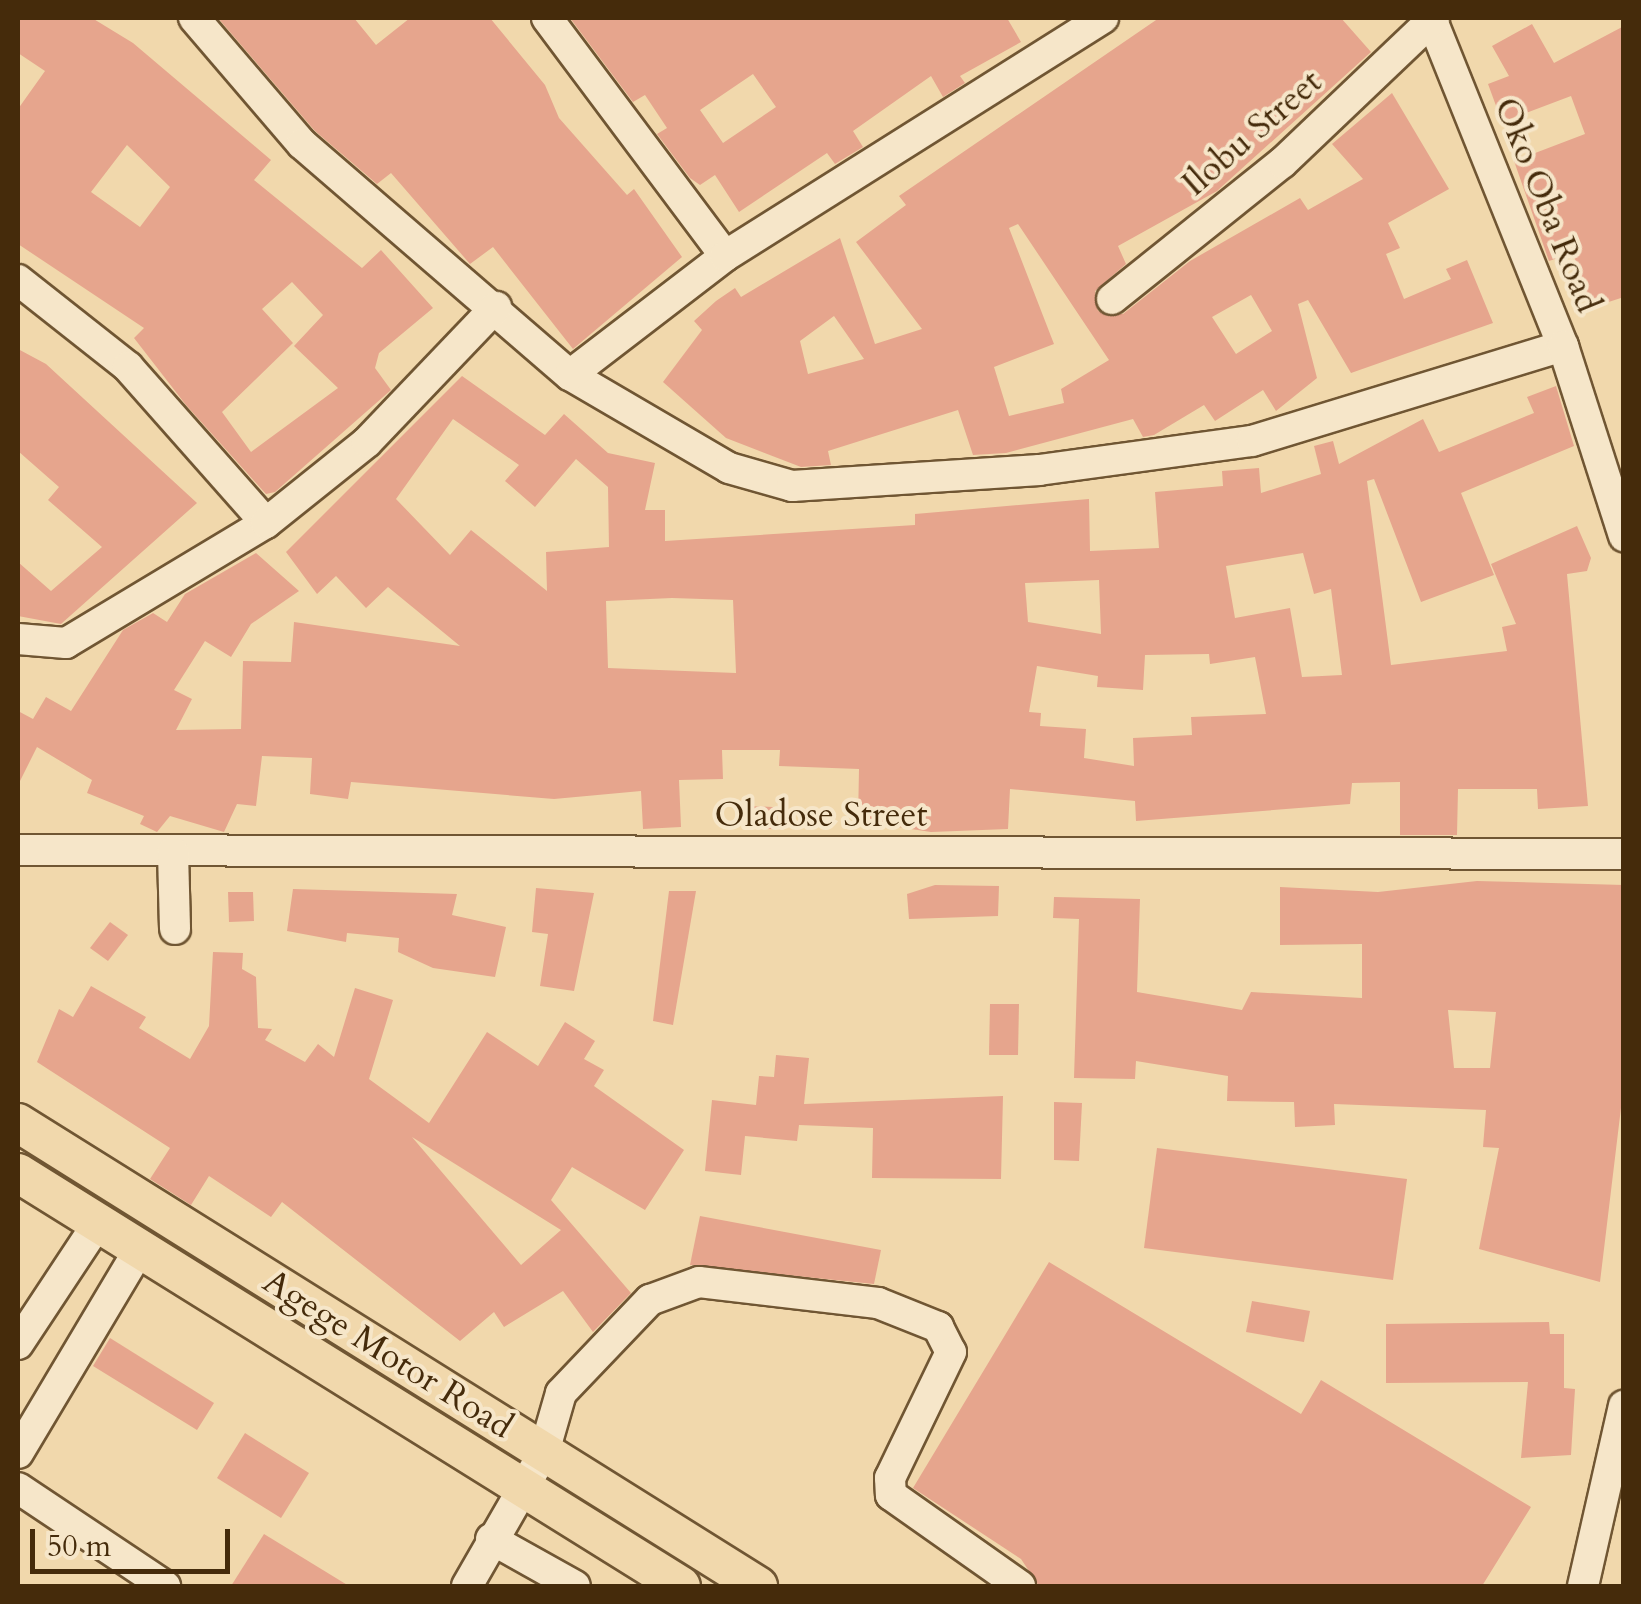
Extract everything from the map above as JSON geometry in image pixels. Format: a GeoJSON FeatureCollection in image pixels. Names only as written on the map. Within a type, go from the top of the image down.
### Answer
{"type":"FeatureCollection","features":[{"type":"Feature","properties":{"kind":"main road","name":"Agege Motor Road"},"geometry":{"type":"LineString","coordinates":[[18,1123],[758,1586]]}},
{"type":"Feature","properties":{"kind":"main road","name":"Agege Motor Road"},"geometry":{"type":"LineString","coordinates":[[18,1172],[680,1586]]}},
{"type":"Feature","properties":{"kind":"street"},"geometry":{"type":"LineString","coordinates":[[194,18],[302,144],[496,307],[570,376],[728,468],[792,486],[856,486],[1252,441],[1563,346]]}},
{"type":"Feature","properties":{"kind":"street"},"geometry":{"type":"LineString","coordinates":[[547,18],[725,256]]}},
{"type":"Feature","properties":{"kind":"street"},"geometry":{"type":"LineString","coordinates":[[570,376],[725,256],[1103,18]]}},
{"type":"Feature","properties":{"kind":"street","name":"Ilobu Street"},"geometry":{"type":"LineString","coordinates":[[1112,299],[1282,163],[1432,18]]}},
{"type":"Feature","properties":{"kind":"street","name":"Oko Oba Road"},"geometry":{"type":"LineString","coordinates":[[1432,18],[1563,346],[1622,528]]}},
{"type":"Feature","properties":{"kind":"street"},"geometry":{"type":"LineString","coordinates":[[18,280],[128,367],[266,524]]}},
{"type":"Feature","properties":{"kind":"street"},"geometry":{"type":"LineString","coordinates":[[18,639],[66,644],[266,524],[367,442],[496,307]]}},
{"type":"Feature","properties":{"kind":"street","name":"Oladose Street"},"geometry":{"type":"LineString","coordinates":[[18,850],[1624,854]]}},
{"type":"Feature","properties":{"kind":"street"},"geometry":{"type":"LineString","coordinates":[[173,852],[175,929]]}},
{"type":"Feature","properties":{"kind":"street"},"geometry":{"type":"LineString","coordinates":[[18,1344],[98,1223]]}},
{"type":"Feature","properties":{"kind":"street"},"geometry":{"type":"LineString","coordinates":[[18,1452],[140,1248]]}},
{"type":"Feature","properties":{"kind":"street"},"geometry":{"type":"LineString","coordinates":[[466,1586],[544,1452],[561,1393],[650,1300],[699,1282],[878,1303],[950,1340],[890,1478],[891,1495],[1020,1586]]}},
{"type":"Feature","properties":{"kind":"street"},"geometry":{"type":"LineString","coordinates":[[1612,1586],[1585,1574],[1614,1502],[1624,1406]]}},
{"type":"Feature","properties":{"kind":"street"},"geometry":{"type":"LineString","coordinates":[[18,1488],[166,1586]]}},
{"type":"Feature","properties":{"kind":"street"},"geometry":{"type":"LineString","coordinates":[[492,1539],[575,1586]]}},
{"type":"Feature","properties":{"kind":"building"},"geometry":{"type":"Polygon","coordinates":[[[18,18],[92,18],[133,43],[271,160],[254,180],[362,268],[381,250],[433,308],[379,353],[375,368],[391,390],[275,492],[266,494],[186,405],[134,338],[144,328],[18,244],[18,109],[45,71],[18,53],[18,18]],[[127,145],[91,192],[140,227],[170,187],[127,145]],[[292,282],[262,309],[293,343],[222,412],[251,452],[338,388],[294,346],[323,315],[292,282]]]}},
{"type":"Feature","properties":{"kind":"building"},"geometry":{"type":"Polygon","coordinates":[[[218,18],[354,18],[376,45],[410,18],[490,18],[545,85],[559,118],[627,195],[634,189],[682,257],[573,349],[493,247],[470,264],[391,173],[377,184],[315,131],[218,18]]]}},
{"type":"Feature","properties":{"kind":"building"},"geometry":{"type":"Polygon","coordinates":[[[570,18],[1007,18],[1021,42],[960,76],[965,83],[943,97],[931,76],[853,131],[863,147],[835,164],[827,153],[739,212],[715,175],[700,185],[690,178],[657,134],[667,128],[645,95],[633,102],[570,18]],[[753,74],[700,110],[723,143],[776,107],[753,74]]]}},
{"type":"Feature","properties":{"kind":"building"},"geometry":{"type":"Polygon","coordinates":[[[1159,18],[1341,18],[1371,52],[1217,191],[1118,246],[1126,264],[1095,291],[1098,311],[1123,314],[1190,261],[1300,198],[1308,210],[1363,179],[1332,144],[1392,93],[1449,189],[1388,223],[1400,248],[1386,254],[1404,299],[1451,279],[1446,269],[1467,260],[1493,323],[1351,373],[1308,300],[1298,304],[1317,378],[1276,411],[1263,390],[1215,421],[1204,405],[1154,435],[1143,437],[1133,419],[1006,453],[973,455],[958,410],[828,451],[831,465],[801,467],[726,438],[663,382],[702,330],[694,321],[716,301],[735,288],[741,297],[840,238],[875,344],[922,329],[856,242],[906,205],[899,196],[1159,18]],[[1018,224],[1009,228],[1054,344],[994,367],[1009,416],[1064,403],[1061,389],[1109,360],[1018,224]],[[1251,295],[1212,317],[1236,354],[1272,331],[1251,295]],[[834,316],[800,341],[808,374],[864,359],[834,316]]]}},
{"type":"Feature","properties":{"kind":"building"},"geometry":{"type":"Polygon","coordinates":[[[1532,24],[1554,63],[1624,26],[1624,297],[1590,308],[1573,253],[1549,261],[1514,161],[1585,134],[1571,96],[1502,122],[1488,84],[1509,76],[1492,46],[1532,24]]]}},
{"type":"Feature","properties":{"kind":"building"},"geometry":{"type":"Polygon","coordinates":[[[18,349],[46,364],[197,503],[61,624],[18,616],[18,562],[51,591],[102,547],[48,500],[59,487],[18,451],[18,349]]]}},
{"type":"Feature","properties":{"kind":"building"},"geometry":{"type":"Polygon","coordinates":[[[462,376],[545,435],[564,414],[608,453],[655,463],[645,510],[665,510],[665,541],[915,525],[915,514],[1089,499],[1090,551],[1159,548],[1155,492],[1223,486],[1222,471],[1259,468],[1261,493],[1321,474],[1314,446],[1333,441],[1339,464],[1423,419],[1439,452],[1534,413],[1527,397],[1556,386],[1574,446],[1461,493],[1494,575],[1421,602],[1374,479],[1367,481],[1391,665],[1507,651],[1502,627],[1516,624],[1491,564],[1577,526],[1591,558],[1587,571],[1567,574],[1588,806],[1538,809],[1537,789],[1458,789],[1457,835],[1400,835],[1400,782],[1352,783],[1350,804],[1136,821],[1135,801],[1010,789],[1008,829],[931,832],[858,821],[859,769],[779,766],[780,750],[722,750],[723,779],[679,780],[681,827],[643,829],[641,791],[554,799],[351,782],[348,799],[310,794],[312,758],[262,756],[256,806],[237,804],[224,832],[170,816],[157,832],[140,824],[144,816],[87,793],[92,780],[37,747],[18,785],[18,711],[33,719],[46,697],[71,711],[123,630],[153,613],[167,622],[185,594],[256,553],[299,591],[251,624],[231,657],[205,641],[174,690],[192,699],[176,730],[241,729],[243,661],[291,662],[294,622],[460,646],[388,587],[366,608],[336,576],[317,594],[286,552],[462,376]],[[453,419],[396,499],[450,555],[471,530],[547,591],[546,552],[609,547],[608,487],[576,459],[535,507],[505,481],[519,465],[453,419]],[[1303,553],[1226,566],[1235,618],[1290,608],[1302,677],[1342,675],[1331,589],[1314,594],[1303,553]],[[1099,580],[1025,583],[1028,622],[1101,634],[1099,580]],[[733,600],[606,601],[608,668],[736,673],[733,600]],[[1209,654],[1145,655],[1143,690],[1097,687],[1098,676],[1037,666],[1029,712],[1041,713],[1040,726],[1086,729],[1084,758],[1134,766],[1133,738],[1192,735],[1191,717],[1266,714],[1255,657],[1210,664],[1209,654]]]}},
{"type":"Feature","properties":{"kind":"building"},"geometry":{"type":"Polygon","coordinates":[[[747,806],[773,807],[773,829],[746,829],[747,806]]]}},
{"type":"Feature","properties":{"kind":"building"},"geometry":{"type":"Polygon","coordinates":[[[1477,881],[1624,885],[1624,1083],[1600,1282],[1479,1249],[1499,1148],[1483,1147],[1486,1110],[1334,1104],[1335,1125],[1295,1127],[1294,1102],[1227,1101],[1228,1076],[1136,1061],[1135,1079],[1074,1078],[1079,919],[1053,918],[1054,897],[1140,899],[1137,992],[1242,1010],[1251,992],[1362,998],[1362,944],[1280,945],[1280,887],[1378,892],[1477,881]],[[1448,1010],[1454,1068],[1490,1068],[1496,1012],[1448,1010]]]}},
{"type":"Feature","properties":{"kind":"building"},"geometry":{"type":"Polygon","coordinates":[[[935,885],[999,886],[998,916],[909,919],[907,894],[935,885]]]}},
{"type":"Feature","properties":{"kind":"building"},"geometry":{"type":"Polygon","coordinates":[[[536,888],[594,893],[574,991],[540,986],[548,934],[532,932],[536,888]]]}},
{"type":"Feature","properties":{"kind":"building"},"geometry":{"type":"Polygon","coordinates":[[[293,889],[457,894],[452,915],[506,927],[495,977],[433,968],[398,952],[399,938],[347,933],[346,942],[287,931],[293,889]]]}},
{"type":"Feature","properties":{"kind":"building"},"geometry":{"type":"Polygon","coordinates":[[[669,891],[696,891],[673,1025],[653,1021],[669,891]]]}},
{"type":"Feature","properties":{"kind":"building"},"geometry":{"type":"Polygon","coordinates":[[[228,892],[253,892],[254,921],[229,922],[228,892]]]}},
{"type":"Feature","properties":{"kind":"building"},"geometry":{"type":"Polygon","coordinates":[[[110,922],[128,935],[108,961],[90,948],[110,922]]]}},
{"type":"Feature","properties":{"kind":"building"},"geometry":{"type":"Polygon","coordinates":[[[213,952],[243,953],[242,969],[256,977],[258,1028],[272,1029],[265,1040],[305,1062],[318,1044],[334,1057],[355,988],[393,1000],[369,1079],[429,1123],[487,1032],[538,1066],[565,1022],[595,1041],[584,1059],[604,1070],[594,1086],[684,1150],[645,1210],[572,1167],[551,1200],[631,1293],[593,1332],[563,1291],[504,1327],[494,1312],[460,1341],[282,1202],[271,1217],[209,1176],[191,1205],[150,1179],[170,1148],[37,1062],[59,1009],[73,1017],[91,986],[146,1017],[139,1028],[190,1059],[209,1026],[213,952]],[[412,1137],[521,1265],[561,1230],[412,1137]]]}},
{"type":"Feature","properties":{"kind":"building"},"geometry":{"type":"Polygon","coordinates":[[[990,1004],[1019,1004],[1018,1055],[989,1055],[990,1004]]]}},
{"type":"Feature","properties":{"kind":"building"},"geometry":{"type":"Polygon","coordinates":[[[776,1055],[809,1058],[804,1104],[1003,1096],[1001,1179],[872,1178],[873,1128],[799,1125],[797,1141],[745,1136],[741,1175],[705,1171],[712,1100],[756,1105],[759,1076],[774,1077],[776,1055]]]}},
{"type":"Feature","properties":{"kind":"building"},"geometry":{"type":"Polygon","coordinates":[[[1054,1102],[1082,1103],[1079,1161],[1054,1160],[1054,1102]]]}},
{"type":"Feature","properties":{"kind":"building"},"geometry":{"type":"Polygon","coordinates":[[[1157,1148],[1407,1179],[1393,1280],[1144,1248],[1157,1148]]]}},
{"type":"Feature","properties":{"kind":"building"},"geometry":{"type":"Polygon","coordinates":[[[700,1216],[881,1250],[874,1284],[690,1265],[700,1216]]]}},
{"type":"Feature","properties":{"kind":"building"},"geometry":{"type":"Polygon","coordinates":[[[1049,1262],[1301,1414],[1321,1380],[1531,1507],[1482,1586],[1039,1586],[1021,1559],[913,1488],[1049,1262]]]}},
{"type":"Feature","properties":{"kind":"building"},"geometry":{"type":"Polygon","coordinates":[[[1252,1301],[1310,1311],[1304,1342],[1246,1332],[1252,1301]]]}},
{"type":"Feature","properties":{"kind":"building"},"geometry":{"type":"Polygon","coordinates":[[[1549,1322],[1550,1334],[1564,1334],[1564,1388],[1575,1389],[1571,1455],[1521,1458],[1528,1382],[1386,1383],[1386,1324],[1549,1322]]]}},
{"type":"Feature","properties":{"kind":"building"},"geometry":{"type":"Polygon","coordinates":[[[110,1338],[214,1403],[197,1430],[93,1366],[110,1338]]]}},
{"type":"Feature","properties":{"kind":"building"},"geometry":{"type":"Polygon","coordinates":[[[245,1433],[309,1473],[281,1518],[217,1478],[245,1433]]]}},
{"type":"Feature","properties":{"kind":"building"},"geometry":{"type":"Polygon","coordinates":[[[264,1534],[349,1586],[231,1586],[264,1534]]]}}]}
